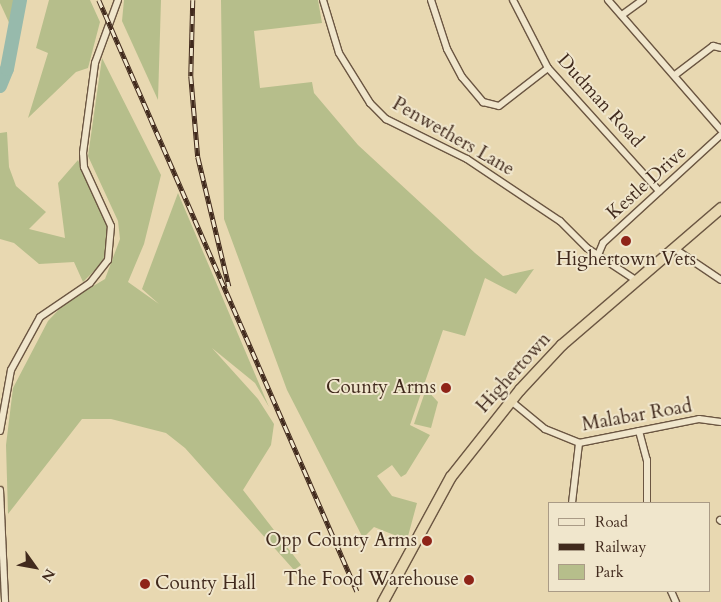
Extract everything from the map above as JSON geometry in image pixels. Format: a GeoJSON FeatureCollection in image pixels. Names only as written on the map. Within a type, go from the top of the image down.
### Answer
{"type":"FeatureCollection","features":[{"type":"Feature","properties":{"kind":"highway","name":"Highertown"},"geometry":{"type":"LineString","coordinates":[[383,602],[451,477],[511,401],[562,345],[721,208]]}},
{"type":"Feature","properties":{"kind":"street"},"geometry":{"type":"LineString","coordinates":[[0,431],[11,370],[40,318],[90,283],[108,260],[111,226],[84,168],[83,154],[95,63],[118,0]]}},
{"type":"Feature","properties":{"kind":"street","name":"Penwethers Lane"},"geometry":{"type":"LineString","coordinates":[[323,0],[339,53],[370,103],[386,118],[467,159],[560,221],[598,255],[637,281]]}},
{"type":"Feature","properties":{"kind":"street"},"geometry":{"type":"LineString","coordinates":[[431,0],[447,49],[462,77],[483,102],[499,106],[548,68]]}},
{"type":"Feature","properties":{"kind":"street","name":"Dudman Road"},"geometry":{"type":"LineString","coordinates":[[513,0],[548,68],[659,191]]}},
{"type":"Feature","properties":{"kind":"street"},"geometry":{"type":"LineString","coordinates":[[608,0],[721,130]]}},
{"type":"Feature","properties":{"kind":"street"},"geometry":{"type":"LineString","coordinates":[[622,16],[644,0]]}},
{"type":"Feature","properties":{"kind":"street"},"geometry":{"type":"LineString","coordinates":[[675,75],[713,46],[721,48]]}},
{"type":"Feature","properties":{"kind":"street","name":"Kestle Drive"},"geometry":{"type":"LineString","coordinates":[[598,255],[604,243],[721,135]]}},
{"type":"Feature","properties":{"kind":"street"},"geometry":{"type":"LineString","coordinates":[[675,249],[721,280]]}},
{"type":"Feature","properties":{"kind":"street","name":"Malabar Road"},"geometry":{"type":"LineString","coordinates":[[511,401],[545,429],[579,443],[699,419],[721,422]]}},
{"type":"Feature","properties":{"kind":"street"},"geometry":{"type":"LineString","coordinates":[[639,431],[647,460],[647,502]]}},
{"type":"Feature","properties":{"kind":"street"},"geometry":{"type":"LineString","coordinates":[[572,502],[579,443]]}},
{"type":"Feature","properties":{"kind":"street"},"geometry":{"type":"LineString","coordinates":[[0,490],[5,602]]}},
{"type":"Feature","properties":{"kind":"green space"},"geometry":{"type":"Polygon","coordinates":[[[0,0],[20,0],[12,29],[0,3],[0,0]]]}},
{"type":"Feature","properties":{"kind":"green space"},"geometry":{"type":"Polygon","coordinates":[[[49,0],[90,0],[100,22],[88,68],[76,72],[28,118],[48,53],[36,48],[49,0]]]}},
{"type":"Feature","properties":{"kind":"green space"},"geometry":{"type":"Polygon","coordinates":[[[124,0],[161,0],[158,100],[122,21],[124,0]]]}},
{"type":"Feature","properties":{"kind":"green space"},"geometry":{"type":"Polygon","coordinates":[[[221,0],[318,0],[322,23],[254,31],[260,88],[312,82],[314,93],[358,145],[475,253],[503,276],[534,269],[516,294],[485,278],[465,336],[443,330],[410,425],[430,435],[406,474],[401,477],[392,465],[377,476],[392,496],[417,503],[407,540],[374,527],[363,538],[287,390],[224,219],[221,0]]]}},
{"type":"Feature","properties":{"kind":"green space"},"geometry":{"type":"Polygon","coordinates":[[[102,58],[161,175],[144,244],[128,282],[159,304],[142,289],[178,193],[269,407],[255,383],[212,348],[258,399],[274,424],[271,445],[243,490],[301,565],[294,570],[185,448],[166,433],[111,419],[82,419],[8,514],[6,445],[13,388],[48,321],[65,303],[105,279],[120,239],[118,221],[88,156],[102,58]]]}},
{"type":"Feature","properties":{"kind":"green space"},"geometry":{"type":"Polygon","coordinates":[[[7,132],[9,167],[16,186],[46,212],[29,229],[65,238],[58,183],[78,160],[108,227],[104,261],[83,282],[74,262],[39,264],[14,243],[0,239],[0,133],[7,132]]]}},
{"type":"Feature","properties":{"kind":"green space"},"geometry":{"type":"Polygon","coordinates":[[[426,389],[438,402],[431,428],[414,424],[426,389]]]}},
{"type":"Feature","properties":{"kind":"waterway"},"geometry":{"type":"LineString","coordinates":[[0,86],[7,69],[20,0]]}},
{"type":"Feature","properties":{"kind":"railway"},"geometry":{"type":"LineString","coordinates":[[99,0],[357,591]]}},
{"type":"Feature","properties":{"kind":"railway"},"geometry":{"type":"LineString","coordinates":[[193,0],[191,76],[198,157],[229,286]]}},
{"type":"Feature","properties":{"kind":"place","name":"Highertown Vets"},"geometry":{"type":"Point","coordinates":[626,241]}},
{"type":"Feature","properties":{"kind":"place","name":"County Arms"},"geometry":{"type":"Point","coordinates":[446,388]}},
{"type":"Feature","properties":{"kind":"place","name":"Opp County Arms"},"geometry":{"type":"Point","coordinates":[427,541]}},
{"type":"Feature","properties":{"kind":"place","name":"The Food Warehouse"},"geometry":{"type":"Point","coordinates":[469,580]}},
{"type":"Feature","properties":{"kind":"place","name":"County Hall"},"geometry":{"type":"Point","coordinates":[145,584]}}]}
